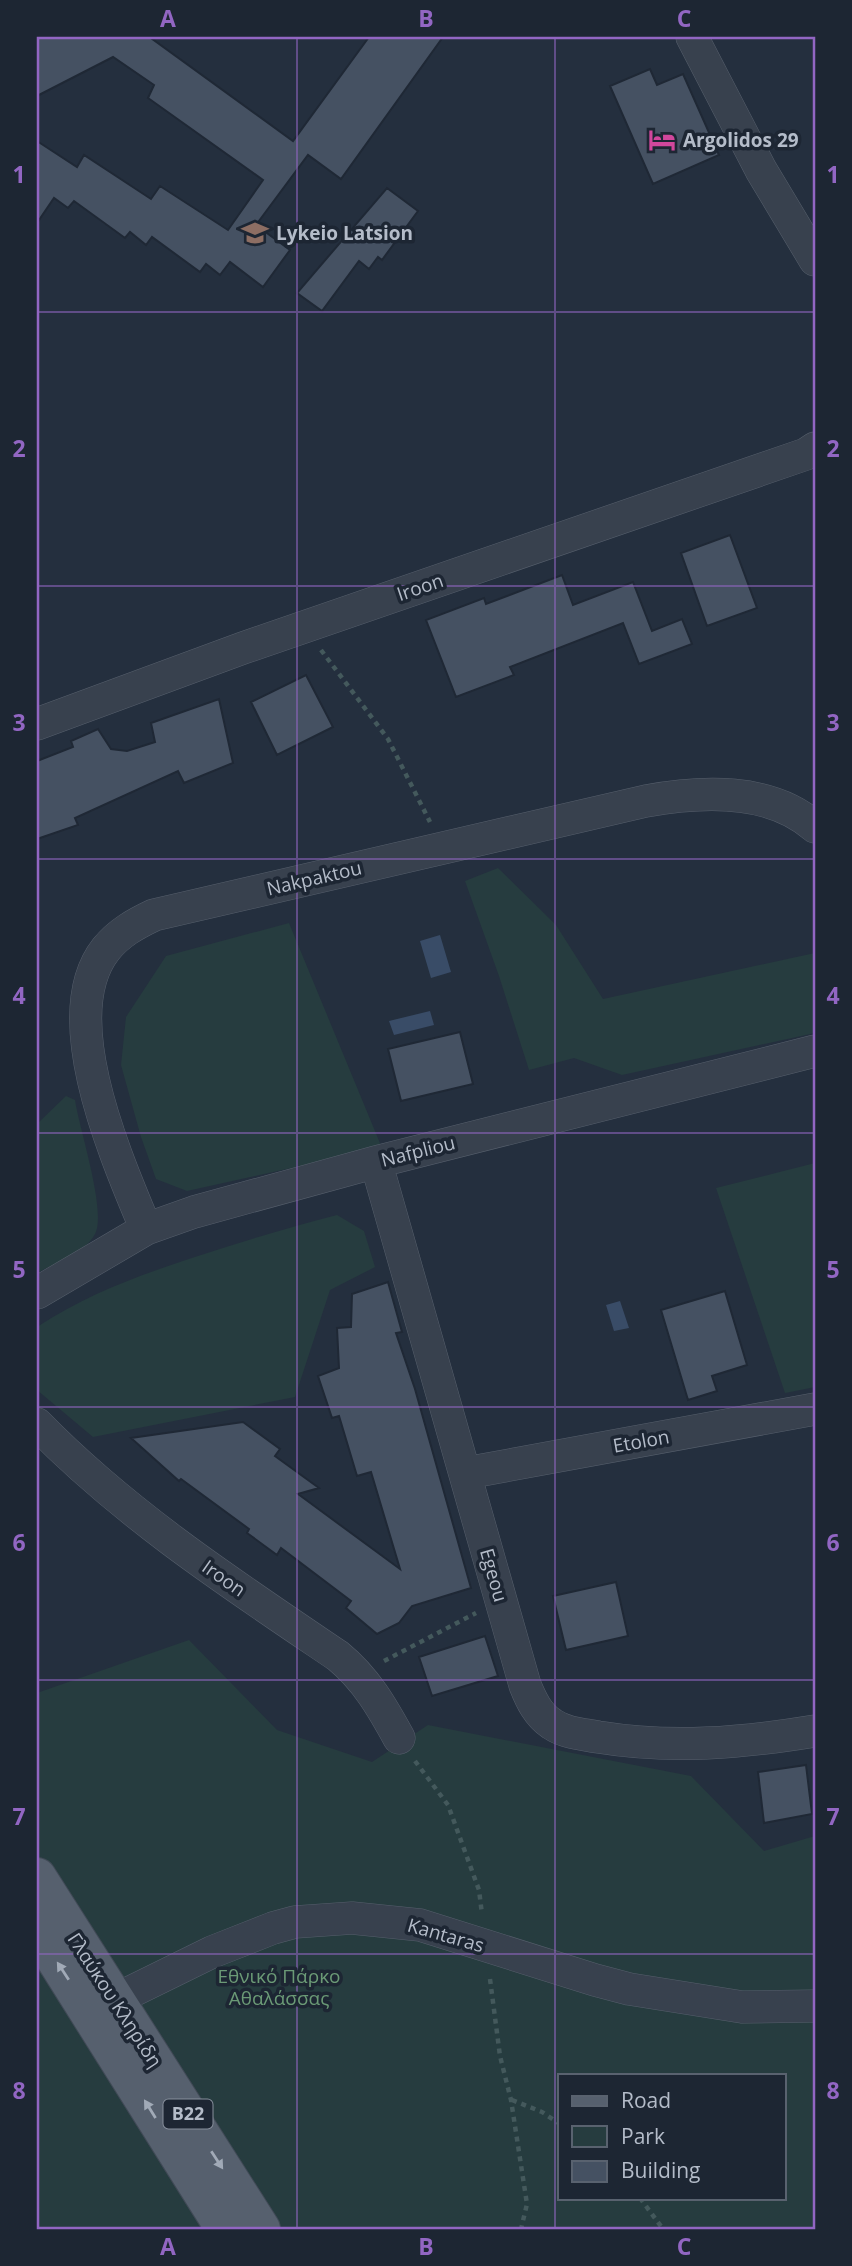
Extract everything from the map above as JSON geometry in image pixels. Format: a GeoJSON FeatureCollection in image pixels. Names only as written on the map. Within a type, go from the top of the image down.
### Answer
{"type":"FeatureCollection","features":[{"type":"Feature","properties":{"kind":"main road","name":"Γλαύκου Κληρίδη"},"geometry":{"type":"LineString","coordinates":[[37,1877],[102,2006],[225,2229]]}},
{"type":"Feature","properties":{"kind":"main road","name":"Γλαύκου Κληρίδη"},"geometry":{"type":"LineString","coordinates":[[37,1930],[102,2006],[261,2229]]}},
{"type":"Feature","properties":{"kind":"street"},"geometry":{"type":"LineString","coordinates":[[692,37],[761,170],[815,260]]}},
{"type":"Feature","properties":{"kind":"street","name":"Iroon"},"geometry":{"type":"LineString","coordinates":[[37,724],[303,627],[812,452]]}},
{"type":"Feature","properties":{"kind":"street","name":"Nakpaktou"},"geometry":{"type":"LineString","coordinates":[[146,1229],[122,1173],[107,1126],[85,1036],[88,991],[96,965],[105,950],[126,930],[154,915],[681,795],[720,794],[765,801],[794,812],[815,827]]}},
{"type":"Feature","properties":{"kind":"street","name":"Nafpliou"},"geometry":{"type":"LineString","coordinates":[[37,1293],[146,1229],[194,1212],[376,1162],[815,1051]]}},
{"type":"Feature","properties":{"kind":"street","name":"Egeou"},"geometry":{"type":"LineString","coordinates":[[376,1162],[530,1697],[543,1716],[565,1730],[610,1739],[682,1745],[726,1743],[815,1731]]}},
{"type":"Feature","properties":{"kind":"street","name":"Etolon"},"geometry":{"type":"LineString","coordinates":[[466,1473],[815,1409]]}},
{"type":"Feature","properties":{"kind":"street","name":"Iroon"},"geometry":{"type":"LineString","coordinates":[[37,1424],[146,1522],[205,1566],[338,1656],[359,1674],[399,1738]]}},
{"type":"Feature","properties":{"kind":"street","name":"Kantaras"},"geometry":{"type":"LineString","coordinates":[[102,2006],[212,1952],[273,1928],[295,1922],[352,1917],[420,1925],[595,1980],[652,1993],[742,2007],[815,2006]]}},
{"type":"Feature","properties":{"kind":"path"},"geometry":{"type":"LineString","coordinates":[[303,627],[388,739],[443,848]]}},
{"type":"Feature","properties":{"kind":"path"},"geometry":{"type":"LineString","coordinates":[[359,1674],[501,1599]]}},
{"type":"Feature","properties":{"kind":"path"},"geometry":{"type":"LineString","coordinates":[[399,1738],[448,1805],[479,1891],[500,2056],[512,2100],[527,2204],[521,2229]]}},
{"type":"Feature","properties":{"kind":"path"},"geometry":{"type":"LineString","coordinates":[[512,2100],[542,2112],[558,2123]]}},
{"type":"Feature","properties":{"kind":"path"},"geometry":{"type":"LineString","coordinates":[[641,2200],[663,2229]]}},
{"type":"Feature","properties":{"kind":"green space"},"geometry":{"type":"Polygon","coordinates":[[[498,868],[556,925],[603,999],[815,953],[815,1033],[622,1075],[574,1058],[529,1070],[465,881],[498,868]]]}},
{"type":"Feature","properties":{"kind":"green space"},"geometry":{"type":"Polygon","coordinates":[[[289,923],[382,1148],[187,1191],[156,1179],[121,1065],[126,1017],[166,956],[289,923]]]}},
{"type":"Feature","properties":{"kind":"green space"},"geometry":{"type":"Polygon","coordinates":[[[66,1096],[75,1100],[95,1189],[98,1223],[95,1234],[84,1247],[37,1273],[37,1124],[66,1096]]]}},
{"type":"Feature","properties":{"kind":"green space"},"geometry":{"type":"Polygon","coordinates":[[[815,1163],[815,1387],[785,1393],[716,1188],[815,1163]]]}},
{"type":"Feature","properties":{"kind":"green space"},"geometry":{"type":"Polygon","coordinates":[[[337,1215],[364,1231],[375,1267],[330,1290],[295,1397],[93,1437],[37,1390],[37,1327],[57,1315],[96,1294],[155,1271],[337,1215]]]}},
{"type":"Feature","properties":{"kind":"green space","name":"Εθνικό Πάρκο Αθαλάσσας"},"geometry":{"type":"Polygon","coordinates":[[[189,1640],[277,1730],[372,1762],[428,1725],[691,1776],[764,1851],[815,1836],[815,2229],[37,2229],[37,1693],[189,1640]]]}},
{"type":"Feature","properties":{"kind":"water"},"geometry":{"type":"Polygon","coordinates":[[[440,935],[451,972],[431,978],[420,941],[440,935]]]}},
{"type":"Feature","properties":{"kind":"water"},"geometry":{"type":"Polygon","coordinates":[[[430,1011],[434,1025],[394,1035],[389,1021],[430,1011]]]}},
{"type":"Feature","properties":{"kind":"water"},"geometry":{"type":"Polygon","coordinates":[[[620,1301],[629,1328],[614,1331],[606,1305],[620,1301]]]}},
{"type":"Feature","properties":{"kind":"building"},"geometry":{"type":"Polygon","coordinates":[[[37,37],[154,37],[151,38],[293,141],[369,37],[443,37],[341,179],[308,155],[256,225],[290,250],[263,287],[230,262],[220,275],[206,264],[200,272],[152,237],[146,245],[130,232],[125,238],[74,201],[68,208],[54,198],[37,223],[37,141],[77,167],[84,155],[151,199],[160,186],[228,230],[263,180],[148,98],[154,85],[113,57],[37,96],[37,37]]]}},
{"type":"Feature","properties":{"kind":"building"},"geometry":{"type":"Polygon","coordinates":[[[650,69],[657,85],[683,74],[719,155],[653,184],[610,86],[650,69]]]}},
{"type":"Feature","properties":{"kind":"building"},"geometry":{"type":"Polygon","coordinates":[[[387,188],[418,211],[382,260],[378,257],[369,269],[359,261],[322,311],[297,293],[387,188]]]}},
{"type":"Feature","properties":{"kind":"building"},"geometry":{"type":"Polygon","coordinates":[[[730,535],[757,608],[707,626],[681,553],[730,535]]]}},
{"type":"Feature","properties":{"kind":"building"},"geometry":{"type":"Polygon","coordinates":[[[562,575],[573,605],[633,582],[652,631],[682,619],[692,644],[639,664],[623,623],[510,667],[514,675],[456,697],[426,620],[484,598],[486,604],[562,575]]]}},
{"type":"Feature","properties":{"kind":"building"},"geometry":{"type":"Polygon","coordinates":[[[306,675],[333,727],[277,755],[251,702],[306,675]]]}},
{"type":"Feature","properties":{"kind":"building"},"geometry":{"type":"Polygon","coordinates":[[[219,699],[233,763],[184,783],[178,771],[75,818],[78,825],[37,839],[37,761],[73,747],[71,741],[98,729],[111,749],[127,751],[155,742],[151,723],[219,699]]]}},
{"type":"Feature","properties":{"kind":"building"},"geometry":{"type":"Polygon","coordinates":[[[460,1032],[473,1084],[401,1101],[388,1049],[460,1032]]]}},
{"type":"Feature","properties":{"kind":"building"},"geometry":{"type":"Polygon","coordinates":[[[388,1282],[402,1332],[396,1333],[415,1389],[471,1588],[412,1606],[399,1623],[377,1634],[346,1608],[351,1601],[281,1548],[277,1555],[247,1533],[249,1529],[181,1479],[179,1481],[131,1438],[243,1422],[280,1449],[275,1456],[319,1488],[298,1494],[400,1569],[371,1472],[357,1476],[339,1416],[332,1418],[318,1376],[339,1368],[337,1328],[351,1327],[352,1294],[388,1282]]]}},
{"type":"Feature","properties":{"kind":"building"},"geometry":{"type":"Polygon","coordinates":[[[725,1291],[747,1365],[712,1376],[717,1391],[688,1400],[661,1310],[725,1291]]]}},
{"type":"Feature","properties":{"kind":"building"},"geometry":{"type":"Polygon","coordinates":[[[616,1582],[628,1636],[566,1650],[553,1596],[616,1582]]]}},
{"type":"Feature","properties":{"kind":"building"},"geometry":{"type":"Polygon","coordinates":[[[485,1636],[498,1676],[432,1696],[419,1657],[485,1636]]]}},
{"type":"Feature","properties":{"kind":"building"},"geometry":{"type":"Polygon","coordinates":[[[806,1765],[812,1814],[764,1823],[758,1772],[806,1765]]]}},
{"type":"Feature","properties":{"kind":"place","name":"Argolidos 29"},"geometry":{"type":"Point","coordinates":[662,140]}},
{"type":"Feature","properties":{"kind":"place","name":"Lykeio Latsion"},"geometry":{"type":"Point","coordinates":[255,233]}}]}
